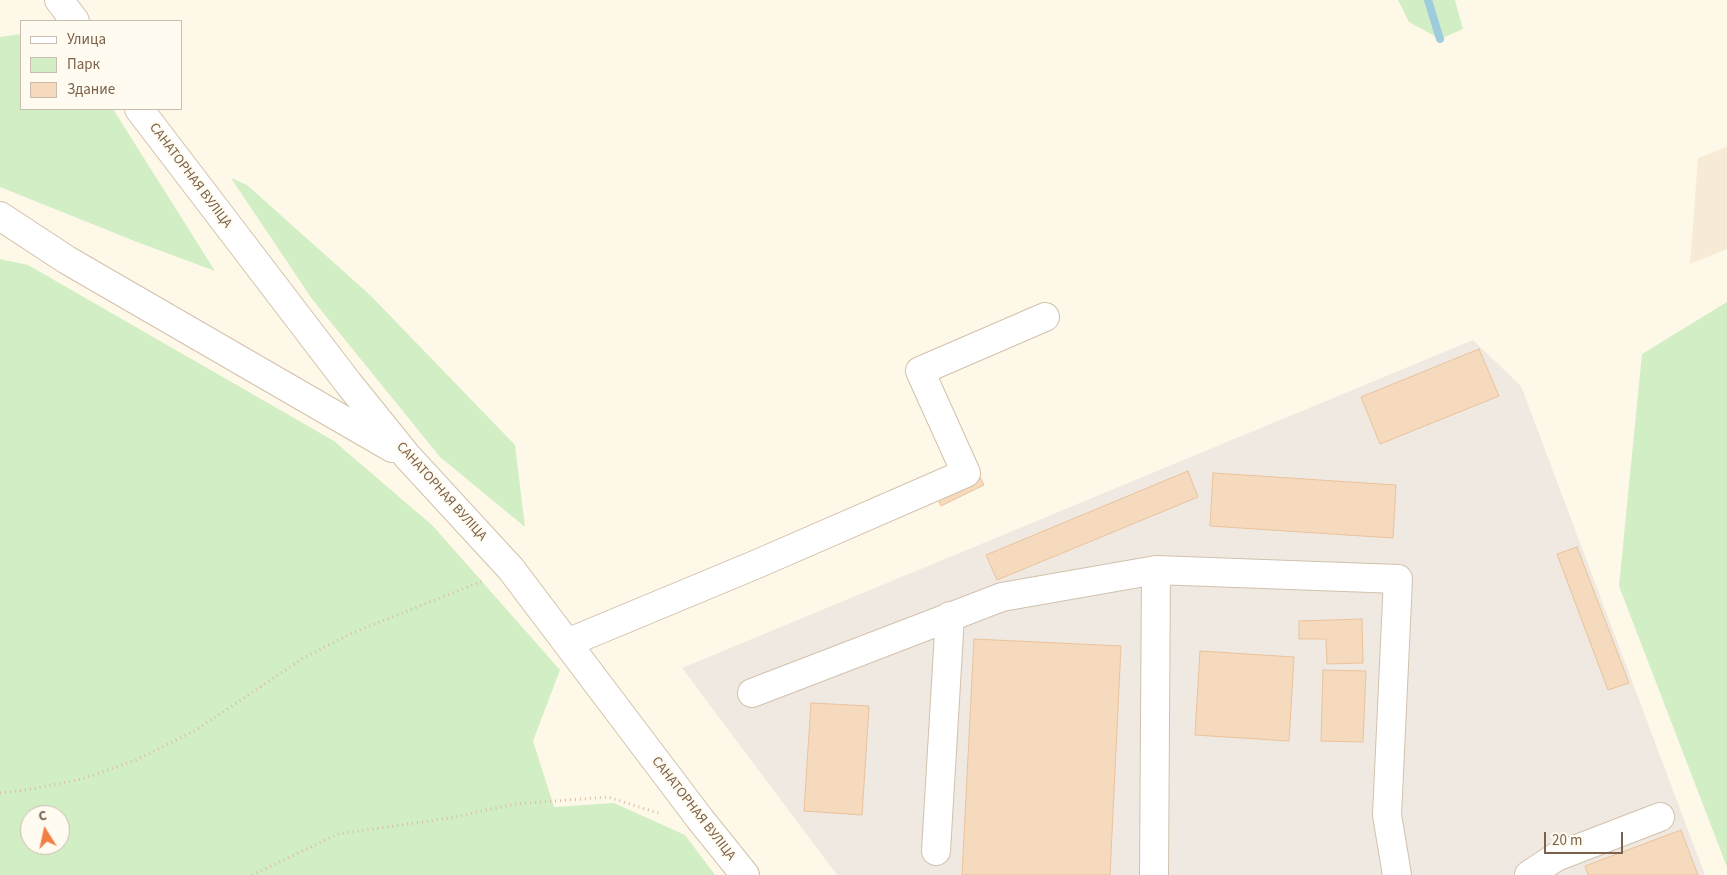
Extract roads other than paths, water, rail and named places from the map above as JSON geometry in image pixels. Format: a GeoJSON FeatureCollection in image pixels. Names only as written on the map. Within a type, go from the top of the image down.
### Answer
{"type":"FeatureCollection","features":[{"type":"Feature","properties":{"kind":"street"},"geometry":{"type":"LineString","coordinates":[[59,0],[74,20]]}},
{"type":"Feature","properties":{"kind":"street","name":"САНАТОРНАЯ ВУЛІЦА"},"geometry":{"type":"LineString","coordinates":[[140,110],[349,384],[407,456],[511,569],[700,819],[745,875]]}},
{"type":"Feature","properties":{"kind":"street"},"geometry":{"type":"LineString","coordinates":[[0,216],[67,260],[407,456]]}},
{"type":"Feature","properties":{"kind":"street"},"geometry":{"type":"LineString","coordinates":[[567,643],[757,564],[966,473],[920,371],[1045,317]]}},
{"type":"Feature","properties":{"kind":"street"},"geometry":{"type":"LineString","coordinates":[[1154,875],[1156,570]]}},
{"type":"Feature","properties":{"kind":"street"},"geometry":{"type":"LineString","coordinates":[[752,693],[1002,597],[1156,570],[1398,579],[1387,815],[1397,875]]}},
{"type":"Feature","properties":{"kind":"street"},"geometry":{"type":"LineString","coordinates":[[936,851],[950,616]]}},
{"type":"Feature","properties":{"kind":"street"},"geometry":{"type":"LineString","coordinates":[[1529,875],[1556,857],[1660,817]]}},
{"type":"Feature","properties":{"kind":"waterway"},"geometry":{"type":"LineString","coordinates":[[1428,0],[1440,39]]}}]}
